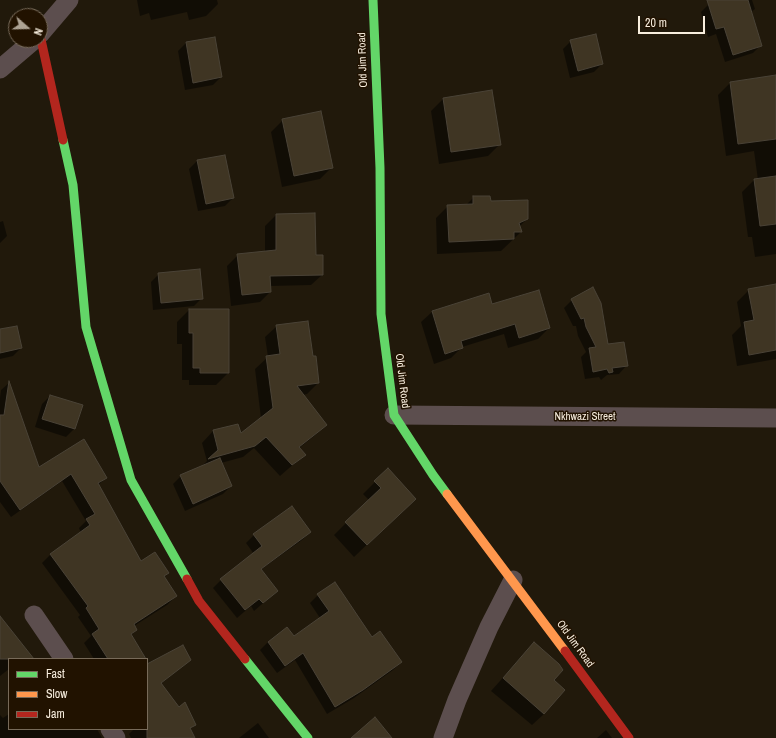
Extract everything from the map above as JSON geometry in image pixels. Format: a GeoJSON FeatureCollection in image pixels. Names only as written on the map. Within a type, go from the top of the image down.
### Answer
{"type":"FeatureCollection","features":[{"type":"Feature","properties":{"kind":"street"},"geometry":{"type":"LineString","coordinates":[[48,25],[69,0]]}},
{"type":"Feature","properties":{"kind":"street","name":"Old Jim Road"},"geometry":{"type":"LineString","coordinates":[[373,0],[380,168],[381,314],[394,415],[433,475],[513,580],[629,738]]}},
{"type":"Feature","properties":{"kind":"street"},"geometry":{"type":"LineString","coordinates":[[0,69],[25,48]]}},
{"type":"Feature","properties":{"kind":"street"},"geometry":{"type":"LineString","coordinates":[[43,48],[72,185],[86,327],[131,480],[199,601],[308,738]]}},
{"type":"Feature","properties":{"kind":"street","name":"Nkhwazi Street"},"geometry":{"type":"LineString","coordinates":[[394,415],[776,418]]}},
{"type":"Feature","properties":{"kind":"street"},"geometry":{"type":"LineString","coordinates":[[443,738],[456,700],[489,627],[513,580]]}},
{"type":"Feature","properties":{"kind":"street"},"geometry":{"type":"LineString","coordinates":[[34,615],[63,658]]}},
{"type":"Feature","properties":{"kind":"building"},"geometry":{"type":"Polygon","coordinates":[[[707,0],[748,0],[762,46],[733,55],[724,27],[716,29],[707,0]]]}},
{"type":"Feature","properties":{"kind":"building"},"geometry":{"type":"Polygon","coordinates":[[[596,34],[603,64],[578,71],[570,40],[596,34]]]}},
{"type":"Feature","properties":{"kind":"building"},"geometry":{"type":"Polygon","coordinates":[[[215,37],[222,77],[193,83],[186,42],[215,37]]]}},
{"type":"Feature","properties":{"kind":"building"},"geometry":{"type":"Polygon","coordinates":[[[776,75],[776,139],[738,144],[730,82],[776,75]]]}},
{"type":"Feature","properties":{"kind":"building"},"geometry":{"type":"Polygon","coordinates":[[[492,90],[501,145],[451,152],[443,98],[492,90]]]}},
{"type":"Feature","properties":{"kind":"building"},"geometry":{"type":"Polygon","coordinates":[[[321,111],[333,168],[294,176],[282,119],[321,111]]]}},
{"type":"Feature","properties":{"kind":"building"},"geometry":{"type":"Polygon","coordinates":[[[225,155],[234,198],[206,204],[197,160],[225,155]]]}},
{"type":"Feature","properties":{"kind":"building"},"geometry":{"type":"Polygon","coordinates":[[[776,176],[776,224],[760,226],[754,179],[776,176]]]}},
{"type":"Feature","properties":{"kind":"building"},"geometry":{"type":"Polygon","coordinates":[[[473,196],[490,196],[491,201],[528,200],[528,219],[519,223],[522,232],[514,232],[514,239],[449,242],[447,205],[473,204],[473,196]]]}},
{"type":"Feature","properties":{"kind":"building"},"geometry":{"type":"Polygon","coordinates":[[[315,213],[316,255],[323,255],[323,275],[270,276],[271,292],[242,295],[237,254],[276,250],[276,214],[315,213]]]}},
{"type":"Feature","properties":{"kind":"building"},"geometry":{"type":"Polygon","coordinates":[[[200,269],[203,299],[161,303],[158,273],[200,269]]]}},
{"type":"Feature","properties":{"kind":"building"},"geometry":{"type":"Polygon","coordinates":[[[776,284],[776,350],[749,355],[744,322],[754,320],[748,289],[776,284]]]}},
{"type":"Feature","properties":{"kind":"building"},"geometry":{"type":"Polygon","coordinates":[[[593,287],[601,303],[608,344],[624,342],[628,366],[612,368],[613,372],[609,373],[607,369],[593,372],[589,348],[596,347],[586,327],[584,318],[581,319],[571,299],[593,287]]]}},
{"type":"Feature","properties":{"kind":"building"},"geometry":{"type":"Polygon","coordinates":[[[539,290],[550,328],[519,338],[515,324],[461,341],[463,348],[445,354],[432,311],[489,293],[492,304],[539,290]]]}},
{"type":"Feature","properties":{"kind":"building"},"geometry":{"type":"Polygon","coordinates":[[[189,309],[229,309],[229,373],[200,373],[200,368],[193,368],[193,333],[189,333],[189,309]]]}},
{"type":"Feature","properties":{"kind":"building"},"geometry":{"type":"Polygon","coordinates":[[[308,321],[313,356],[316,356],[319,383],[297,386],[327,425],[299,447],[306,455],[292,465],[266,437],[255,446],[208,459],[218,450],[213,430],[238,424],[241,433],[273,408],[266,356],[280,354],[276,325],[308,321]]]}},
{"type":"Feature","properties":{"kind":"building"},"geometry":{"type":"Polygon","coordinates":[[[17,326],[22,348],[0,353],[0,329],[17,326]]]}},
{"type":"Feature","properties":{"kind":"building"},"geometry":{"type":"Polygon","coordinates":[[[9,381],[39,467],[84,439],[107,478],[98,483],[141,561],[155,552],[169,573],[164,576],[177,596],[134,624],[137,630],[131,634],[145,658],[107,658],[92,634],[99,629],[86,608],[88,606],[50,554],[90,525],[86,519],[95,514],[71,474],[20,510],[0,481],[0,415],[4,415],[9,381]]]}},
{"type":"Feature","properties":{"kind":"building"},"geometry":{"type":"Polygon","coordinates":[[[50,395],[83,405],[75,429],[42,419],[50,395]]]}},
{"type":"Feature","properties":{"kind":"building"},"geometry":{"type":"Polygon","coordinates":[[[220,458],[232,486],[193,504],[180,475],[220,458]]]}},
{"type":"Feature","properties":{"kind":"building"},"geometry":{"type":"Polygon","coordinates":[[[388,468],[416,499],[367,545],[345,522],[381,488],[374,481],[388,468]]]}},
{"type":"Feature","properties":{"kind":"building"},"geometry":{"type":"Polygon","coordinates":[[[292,506],[311,532],[261,569],[278,591],[263,603],[259,599],[245,610],[220,579],[262,546],[253,534],[292,506]]]}},
{"type":"Feature","properties":{"kind":"building"},"geometry":{"type":"Polygon","coordinates":[[[335,582],[372,637],[380,631],[402,662],[363,690],[335,707],[303,653],[285,666],[268,642],[287,627],[294,636],[329,611],[317,594],[335,582]]]}},
{"type":"Feature","properties":{"kind":"building"},"geometry":{"type":"Polygon","coordinates":[[[0,616],[33,658],[0,659],[0,616]]]}},
{"type":"Feature","properties":{"kind":"building"},"geometry":{"type":"Polygon","coordinates":[[[534,642],[559,664],[563,670],[554,680],[565,690],[544,714],[503,678],[534,642]]]}},
{"type":"Feature","properties":{"kind":"building"},"geometry":{"type":"Polygon","coordinates":[[[183,645],[191,660],[161,683],[179,707],[185,702],[196,725],[190,728],[195,738],[147,738],[148,663],[183,645]]]}},
{"type":"Feature","properties":{"kind":"building"},"geometry":{"type":"Polygon","coordinates":[[[375,717],[392,738],[351,738],[375,717]]]}},
{"type":"Feature","properties":{"kind":"traffic: fast"},"geometry":{"type":"LineString","coordinates":[[373,0],[380,168],[381,314],[394,415],[447,494]]}},
{"type":"Feature","properties":{"kind":"traffic: fast"},"geometry":{"type":"LineString","coordinates":[[63,140],[73,185],[86,327],[131,480],[187,579]]}},
{"type":"Feature","properties":{"kind":"traffic: fast"},"geometry":{"type":"LineString","coordinates":[[245,659],[308,738]]}},
{"type":"Feature","properties":{"kind":"traffic: slow"},"geometry":{"type":"LineString","coordinates":[[447,494],[565,651]]}},
{"type":"Feature","properties":{"kind":"traffic: jam"},"geometry":{"type":"LineString","coordinates":[[43,48],[63,140]]}},
{"type":"Feature","properties":{"kind":"traffic: jam"},"geometry":{"type":"LineString","coordinates":[[187,579],[199,601],[245,659]]}},
{"type":"Feature","properties":{"kind":"traffic: jam"},"geometry":{"type":"LineString","coordinates":[[565,651],[629,738]]}}]}
